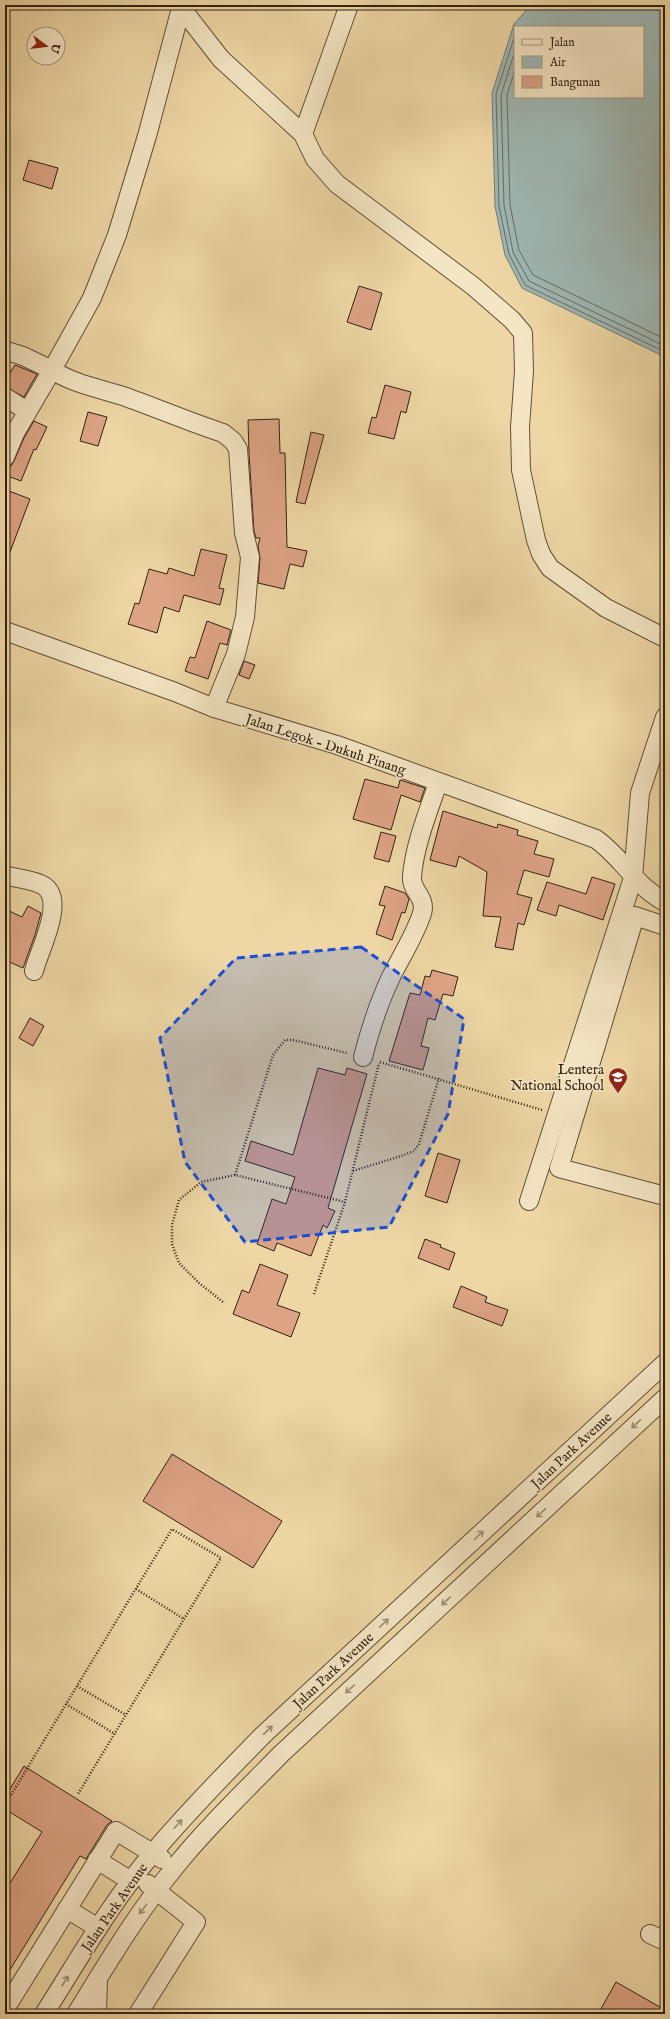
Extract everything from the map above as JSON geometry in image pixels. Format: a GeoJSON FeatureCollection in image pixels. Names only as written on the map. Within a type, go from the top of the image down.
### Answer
{"type":"FeatureCollection","features":[{"type":"Feature","properties":{"kind":"street"},"geometry":{"type":"LineString","coordinates":[[303,134],[349,5]]}},
{"type":"Feature","properties":{"kind":"street"},"geometry":{"type":"LineString","coordinates":[[180,7],[221,59],[303,134],[315,159],[337,184],[473,286],[512,320],[524,333],[524,371],[520,427],[521,470],[536,540],[541,554],[550,568],[606,608],[665,638]]}},
{"type":"Feature","properties":{"kind":"street"},"geometry":{"type":"LineString","coordinates":[[5,458],[27,411],[52,370],[92,298],[117,235],[147,136],[180,7]]}},
{"type":"Feature","properties":{"kind":"street"},"geometry":{"type":"LineString","coordinates":[[6,351],[23,356],[52,370],[65,379],[122,396],[223,433],[233,441],[238,449],[244,533],[250,557],[246,617],[236,654],[214,708]]}},
{"type":"Feature","properties":{"kind":"street"},"geometry":{"type":"LineString","coordinates":[[5,397],[27,411]]}},
{"type":"Feature","properties":{"kind":"street","name":"Jalan Legok - Dukuh Pinang"},"geometry":{"type":"LineString","coordinates":[[5,631],[175,692],[214,708],[337,745],[438,783],[596,839],[611,850],[633,878],[653,895],[665,902]]}},
{"type":"Feature","properties":{"kind":"street"},"geometry":{"type":"LineString","coordinates":[[529,1201],[633,878],[640,792],[665,717]]}},
{"type":"Feature","properties":{"kind":"street"},"geometry":{"type":"LineString","coordinates":[[372,1059],[369,1034],[390,979],[422,914],[423,901],[415,889],[412,878],[421,836],[438,783]]}},
{"type":"Feature","properties":{"kind":"street"},"geometry":{"type":"LineString","coordinates":[[5,875],[43,886],[52,894],[53,909],[34,971]]}},
{"type":"Feature","properties":{"kind":"street"},"geometry":{"type":"LineString","coordinates":[[665,926],[635,916],[559,1168],[665,1196]]}},
{"type":"Feature","properties":{"kind":"street","name":"Jalan Park Avenue"},"geometry":{"type":"LineString","coordinates":[[44,2014],[98,1928],[133,1878],[152,1853],[201,1798],[263,1735],[665,1363]]}},
{"type":"Feature","properties":{"kind":"street","name":"Jalan Park Avenue"},"geometry":{"type":"LineString","coordinates":[[76,2014],[137,1918],[175,1867],[220,1816],[281,1754],[665,1398]]}},
{"type":"Feature","properties":{"kind":"street"},"geometry":{"type":"LineString","coordinates":[[5,2009],[116,1831],[175,1867]]}},
{"type":"Feature","properties":{"kind":"street"},"geometry":{"type":"LineString","coordinates":[[97,1860],[157,1891],[196,1922],[138,2014]]}},
{"type":"Feature","properties":{"kind":"street"},"geometry":{"type":"LineString","coordinates":[[67,1909],[98,1928]]}},
{"type":"Feature","properties":{"kind":"street"},"geometry":{"type":"LineString","coordinates":[[97,2014],[98,1979]]}},
{"type":"Feature","properties":{"kind":"path"},"geometry":{"type":"LineString","coordinates":[[235,1175],[273,1055],[285,1040],[293,1040],[372,1059],[439,1078],[556,1115]]}},
{"type":"Feature","properties":{"kind":"path"},"geometry":{"type":"LineString","coordinates":[[314,1294],[345,1202],[372,1059]]}},
{"type":"Feature","properties":{"kind":"path"},"geometry":{"type":"LineString","coordinates":[[352,1171],[367,1168],[414,1151],[419,1144],[439,1078]]}},
{"type":"Feature","properties":{"kind":"path"},"geometry":{"type":"LineString","coordinates":[[223,1302],[199,1283],[180,1263],[172,1244],[172,1225],[179,1200],[200,1182],[235,1175],[345,1202]]}},
{"type":"Feature","properties":{"kind":"path"},"geometry":{"type":"LineString","coordinates":[[5,1805],[172,1528],[221,1558],[78,1794]]}},
{"type":"Feature","properties":{"kind":"path"},"geometry":{"type":"LineString","coordinates":[[136,1590],[184,1619]]}},
{"type":"Feature","properties":{"kind":"path"},"geometry":{"type":"LineString","coordinates":[[78,1686],[126,1715]]}},
{"type":"Feature","properties":{"kind":"path"},"geometry":{"type":"LineString","coordinates":[[66,1704],[115,1734]]}},
{"type":"Feature","properties":{"kind":"highlighted area"},"geometry":{"type":"Polygon","coordinates":[[[361,947],[464,1019],[448,1114],[389,1227],[245,1242],[185,1162],[160,1038],[236,958],[361,947]]]}},
{"type":"Feature","properties":{"kind":"water"},"geometry":{"type":"Polygon","coordinates":[[[531,5],[665,5],[665,357],[522,288],[505,255],[495,206],[492,93],[514,24],[531,5]]]}},
{"type":"Feature","properties":{"kind":"building"},"geometry":{"type":"Polygon","coordinates":[[[29,160],[58,168],[52,189],[23,180],[29,160]]]}},
{"type":"Feature","properties":{"kind":"building"},"geometry":{"type":"Polygon","coordinates":[[[359,286],[382,293],[371,330],[347,322],[359,286]]]}},
{"type":"Feature","properties":{"kind":"building"},"geometry":{"type":"Polygon","coordinates":[[[15,365],[37,374],[24,397],[5,387],[5,381],[15,365]]]}},
{"type":"Feature","properties":{"kind":"building"},"geometry":{"type":"Polygon","coordinates":[[[385,385],[411,392],[406,413],[401,411],[394,439],[368,433],[372,417],[376,418],[385,385]]]}},
{"type":"Feature","properties":{"kind":"building"},"geometry":{"type":"Polygon","coordinates":[[[88,412],[107,417],[98,446],[80,441],[88,412]]]}},
{"type":"Feature","properties":{"kind":"building"},"geometry":{"type":"Polygon","coordinates":[[[279,419],[280,453],[285,453],[287,547],[307,551],[303,567],[290,564],[284,589],[258,583],[260,558],[258,546],[260,538],[256,538],[254,531],[248,420],[279,419]]]}},
{"type":"Feature","properties":{"kind":"building"},"geometry":{"type":"Polygon","coordinates":[[[34,421],[47,427],[36,450],[34,449],[21,481],[5,475],[5,467],[11,466],[34,421]]]}},
{"type":"Feature","properties":{"kind":"building"},"geometry":{"type":"Polygon","coordinates":[[[311,432],[324,435],[305,504],[296,502],[311,432]]]}},
{"type":"Feature","properties":{"kind":"building"},"geometry":{"type":"Polygon","coordinates":[[[9,491],[30,499],[7,560],[5,560],[5,502],[9,491]]]}},
{"type":"Feature","properties":{"kind":"building"},"geometry":{"type":"Polygon","coordinates":[[[201,549],[227,555],[219,588],[224,589],[220,605],[184,595],[179,612],[164,607],[157,633],[128,624],[135,603],[139,604],[149,569],[167,574],[169,568],[194,576],[201,549]]]}},
{"type":"Feature","properties":{"kind":"building"},"geometry":{"type":"Polygon","coordinates":[[[207,621],[231,630],[227,645],[220,643],[208,679],[185,671],[190,657],[195,658],[207,621]]]}},
{"type":"Feature","properties":{"kind":"building"},"geometry":{"type":"Polygon","coordinates":[[[244,661],[255,665],[249,679],[239,675],[244,661]]]}},
{"type":"Feature","properties":{"kind":"building"},"geometry":{"type":"Polygon","coordinates":[[[365,779],[398,788],[400,780],[425,788],[420,802],[401,795],[391,830],[353,819],[365,779]]]}},
{"type":"Feature","properties":{"kind":"building"},"geometry":{"type":"Polygon","coordinates":[[[443,811],[497,828],[498,824],[518,830],[517,835],[538,841],[534,854],[554,859],[549,877],[524,870],[517,894],[532,898],[524,925],[518,923],[513,950],[495,947],[501,917],[483,916],[487,872],[459,856],[456,867],[430,860],[443,811]]]}},
{"type":"Feature","properties":{"kind":"building"},"geometry":{"type":"Polygon","coordinates":[[[381,832],[396,836],[389,862],[374,858],[381,832]]]}},
{"type":"Feature","properties":{"kind":"building"},"geometry":{"type":"Polygon","coordinates":[[[592,877],[615,884],[603,920],[559,905],[556,916],[537,910],[547,882],[586,894],[592,877]]]}},
{"type":"Feature","properties":{"kind":"building"},"geometry":{"type":"Polygon","coordinates":[[[385,886],[405,893],[409,899],[405,913],[402,912],[392,940],[376,934],[385,906],[379,905],[385,886]]]}},
{"type":"Feature","properties":{"kind":"building"},"geometry":{"type":"Polygon","coordinates":[[[28,906],[41,913],[23,968],[5,960],[5,909],[22,917],[28,906]]]}},
{"type":"Feature","properties":{"kind":"building"},"geometry":{"type":"Polygon","coordinates":[[[432,970],[458,977],[453,996],[443,994],[435,1020],[428,1018],[421,1046],[429,1048],[423,1070],[389,1061],[410,993],[420,995],[425,976],[430,977],[432,970]]]}},
{"type":"Feature","properties":{"kind":"building"},"geometry":{"type":"Polygon","coordinates":[[[30,1018],[44,1026],[33,1046],[19,1038],[30,1018]]]}},
{"type":"Feature","properties":{"kind":"building"},"geometry":{"type":"Polygon","coordinates":[[[318,1068],[345,1075],[347,1068],[367,1074],[328,1208],[335,1211],[327,1228],[323,1225],[311,1256],[277,1243],[274,1251],[257,1244],[272,1199],[286,1204],[295,1177],[245,1161],[251,1141],[293,1155],[318,1068]]]}},
{"type":"Feature","properties":{"kind":"building"},"geometry":{"type":"Polygon","coordinates":[[[438,1153],[460,1160],[447,1203],[425,1196],[438,1153]]]}},
{"type":"Feature","properties":{"kind":"building"},"geometry":{"type":"Polygon","coordinates":[[[425,1239],[441,1245],[440,1247],[455,1253],[449,1270],[418,1258],[425,1239]]]}},
{"type":"Feature","properties":{"kind":"building"},"geometry":{"type":"Polygon","coordinates":[[[260,1264],[288,1275],[277,1305],[300,1313],[291,1337],[233,1314],[242,1290],[249,1293],[260,1264]]]}},
{"type":"Feature","properties":{"kind":"building"},"geometry":{"type":"Polygon","coordinates":[[[461,1286],[487,1297],[485,1302],[508,1310],[502,1326],[453,1307],[461,1286]]]}},
{"type":"Feature","properties":{"kind":"building"},"geometry":{"type":"Polygon","coordinates":[[[172,1454],[282,1521],[253,1568],[143,1501],[172,1454]]]}},
{"type":"Feature","properties":{"kind":"building"},"geometry":{"type":"Polygon","coordinates":[[[24,1766],[112,1821],[107,1825],[86,1859],[80,1856],[5,1978],[5,1891],[42,1832],[5,1809],[5,1797],[24,1766]]]}},
{"type":"Feature","properties":{"kind":"building"},"geometry":{"type":"Polygon","coordinates":[[[616,1982],[665,2010],[665,2014],[598,2014],[616,1982]]]}},
{"type":"Feature","properties":{"kind":"place","name":"Lentera National School"},"geometry":{"type":"Point","coordinates":[618,1094]}}]}
